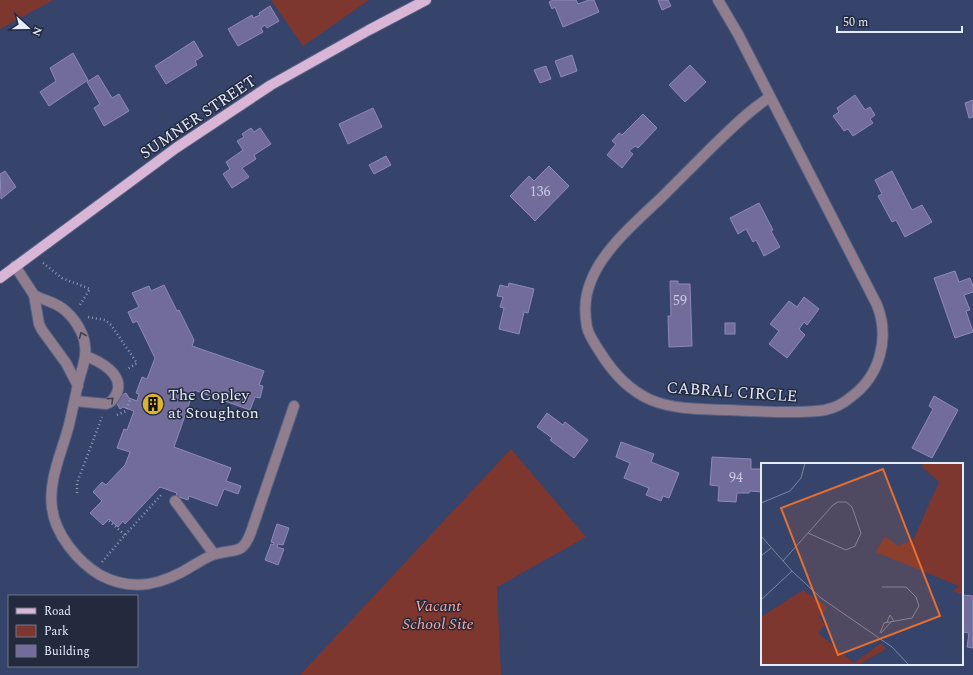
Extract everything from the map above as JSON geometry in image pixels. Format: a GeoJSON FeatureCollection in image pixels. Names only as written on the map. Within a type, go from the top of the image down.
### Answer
{"type":"FeatureCollection","features":[{"type":"Feature","properties":{"kind":"main road","name":"SUMNER STREET"},"geometry":{"type":"LineString","coordinates":[[0,278],[170,153],[271,85],[426,0]]}},
{"type":"Feature","properties":{"kind":"street","name":"CABRAL CIRCLE"},"geometry":{"type":"LineString","coordinates":[[718,0],[770,98],[877,304],[881,317],[883,337],[878,363],[868,380],[860,390],[844,402],[826,410],[804,412],[749,411],[678,407],[658,403],[639,394],[622,381],[593,342],[587,328],[585,314],[585,302],[590,284],[598,267],[632,226],[743,117],[770,98]]}},
{"type":"Feature","properties":{"kind":"street"},"geometry":{"type":"LineString","coordinates":[[15,266],[34,295],[42,330],[66,363],[78,386]]}},
{"type":"Feature","properties":{"kind":"street"},"geometry":{"type":"LineString","coordinates":[[34,295],[61,307],[75,322],[84,337],[86,346],[85,356],[52,483],[52,508],[56,522],[71,550],[92,570],[105,577],[121,582],[142,585],[152,584],[181,574],[214,554],[241,549],[247,542],[294,406]]}},
{"type":"Feature","properties":{"kind":"street"},"geometry":{"type":"LineString","coordinates":[[74,401],[106,404],[114,399],[118,390],[116,379],[104,365],[85,356]]}},
{"type":"Feature","properties":{"kind":"street"},"geometry":{"type":"LineString","coordinates":[[175,501],[214,554]]}},
{"type":"Feature","properties":{"kind":"path"},"geometry":{"type":"LineString","coordinates":[[92,570],[101,564],[162,494]]}},
{"type":"Feature","properties":{"kind":"path"},"geometry":{"type":"LineString","coordinates":[[109,521],[125,535]]}},
{"type":"Feature","properties":{"kind":"green space"},"geometry":{"type":"Polygon","coordinates":[[[0,0],[53,0],[0,29],[0,0]]]}},
{"type":"Feature","properties":{"kind":"green space"},"geometry":{"type":"Polygon","coordinates":[[[271,0],[369,0],[303,46],[271,0]]]}},
{"type":"Feature","properties":{"kind":"green space","name":"Vacant School Site"},"geometry":{"type":"Polygon","coordinates":[[[511,449],[586,537],[497,587],[501,675],[300,675],[511,449]]]}},
{"type":"Feature","properties":{"kind":"building"},"geometry":{"type":"Polygon","coordinates":[[[553,0],[576,0],[578,4],[589,0],[594,0],[599,12],[563,27],[555,7],[552,9],[549,2],[553,0]]]}},
{"type":"Feature","properties":{"kind":"building"},"geometry":{"type":"Polygon","coordinates":[[[658,0],[668,0],[671,6],[662,10],[658,0]]]}},
{"type":"Feature","properties":{"kind":"building"},"geometry":{"type":"Polygon","coordinates":[[[270,6],[279,21],[267,28],[265,25],[261,28],[263,32],[238,46],[228,29],[252,15],[253,18],[260,15],[259,13],[270,6]]]}},
{"type":"Feature","properties":{"kind":"building"},"geometry":{"type":"Polygon","coordinates":[[[194,41],[203,56],[195,61],[197,65],[166,84],[155,66],[194,41]]]}},
{"type":"Feature","properties":{"kind":"building"},"geometry":{"type":"Polygon","coordinates":[[[73,53],[88,80],[49,106],[40,92],[56,81],[50,68],[73,53]]]}},
{"type":"Feature","properties":{"kind":"building"},"geometry":{"type":"Polygon","coordinates":[[[572,55],[577,71],[561,77],[555,61],[572,55]]]}},
{"type":"Feature","properties":{"kind":"building"},"geometry":{"type":"Polygon","coordinates":[[[690,65],[706,82],[685,102],[669,85],[690,65]]]}},
{"type":"Feature","properties":{"kind":"building"},"geometry":{"type":"Polygon","coordinates":[[[546,66],[551,79],[540,83],[534,70],[546,66]]]}},
{"type":"Feature","properties":{"kind":"building"},"geometry":{"type":"Polygon","coordinates":[[[98,75],[112,98],[119,94],[129,111],[104,126],[94,108],[100,104],[87,82],[98,75]]]}},
{"type":"Feature","properties":{"kind":"building"},"geometry":{"type":"Polygon","coordinates":[[[855,95],[865,110],[870,107],[875,115],[870,119],[873,123],[853,136],[848,129],[844,131],[833,116],[839,112],[837,108],[855,95]]]}},
{"type":"Feature","properties":{"kind":"building"},"geometry":{"type":"Polygon","coordinates":[[[973,100],[973,117],[969,118],[965,103],[973,100]]]}},
{"type":"Feature","properties":{"kind":"building"},"geometry":{"type":"Polygon","coordinates":[[[373,108],[382,127],[348,144],[339,124],[373,108]]]}},
{"type":"Feature","properties":{"kind":"building"},"geometry":{"type":"Polygon","coordinates":[[[643,114],[657,128],[638,148],[635,146],[629,151],[633,154],[622,168],[607,155],[616,144],[612,141],[619,133],[622,135],[643,114]]]}},
{"type":"Feature","properties":{"kind":"building"},"geometry":{"type":"Polygon","coordinates":[[[251,128],[254,132],[260,128],[271,144],[254,155],[256,159],[242,168],[249,177],[232,188],[223,174],[230,169],[226,162],[243,150],[237,141],[244,137],[242,134],[251,128]]]}},
{"type":"Feature","properties":{"kind":"building"},"geometry":{"type":"Polygon","coordinates":[[[386,156],[391,165],[374,174],[369,165],[386,156]]]}},
{"type":"Feature","properties":{"kind":"building"},"geometry":{"type":"Polygon","coordinates":[[[549,166],[569,186],[535,221],[510,196],[529,176],[534,181],[549,166]]]}},
{"type":"Feature","properties":{"kind":"building"},"geometry":{"type":"Polygon","coordinates":[[[5,171],[16,187],[1,199],[0,174],[5,171]]]}},
{"type":"Feature","properties":{"kind":"building"},"geometry":{"type":"Polygon","coordinates":[[[892,171],[912,210],[922,205],[932,222],[905,237],[896,220],[892,222],[878,196],[882,194],[875,180],[892,171]]]}},
{"type":"Feature","properties":{"kind":"building"},"geometry":{"type":"Polygon","coordinates":[[[759,203],[773,230],[771,231],[780,247],[764,256],[756,240],[753,242],[746,229],[738,234],[730,218],[759,203]]]}},
{"type":"Feature","properties":{"kind":"building"},"geometry":{"type":"Polygon","coordinates":[[[955,271],[959,282],[970,278],[973,286],[973,292],[964,295],[970,310],[966,311],[973,332],[955,338],[934,278],[955,271]]]}},
{"type":"Feature","properties":{"kind":"building"},"geometry":{"type":"Polygon","coordinates":[[[670,281],[678,281],[678,284],[690,284],[692,346],[669,347],[668,316],[671,316],[670,281]]]}},
{"type":"Feature","properties":{"kind":"building"},"geometry":{"type":"Polygon","coordinates":[[[509,283],[534,289],[528,313],[524,312],[519,334],[499,329],[504,308],[500,307],[503,297],[497,296],[500,285],[508,287],[509,283]]]}},
{"type":"Feature","properties":{"kind":"building","name":"The Copley at Stoughton"},"geometry":{"type":"Polygon","coordinates":[[[164,285],[194,340],[192,346],[264,371],[259,385],[263,386],[260,398],[255,397],[250,410],[194,390],[174,447],[231,468],[226,481],[241,486],[238,494],[224,489],[217,506],[189,496],[188,500],[176,496],[177,493],[160,487],[125,524],[123,521],[118,527],[109,519],[103,525],[90,513],[102,501],[93,492],[102,482],[106,485],[125,465],[130,452],[117,448],[124,429],[127,430],[134,411],[123,407],[120,409],[114,399],[126,393],[129,398],[137,401],[139,394],[136,393],[142,377],[147,379],[155,358],[137,321],[133,323],[128,312],[139,307],[132,293],[149,286],[151,291],[164,285]]]}},
{"type":"Feature","properties":{"kind":"building"},"geometry":{"type":"Polygon","coordinates":[[[804,297],[819,309],[807,325],[804,322],[799,329],[805,335],[787,358],[769,344],[779,331],[770,324],[789,301],[797,307],[804,297]]]}},
{"type":"Feature","properties":{"kind":"building"},"geometry":{"type":"Polygon","coordinates":[[[725,323],[735,323],[735,334],[725,334],[725,323]]]}},
{"type":"Feature","properties":{"kind":"building"},"geometry":{"type":"Polygon","coordinates":[[[934,396],[958,410],[932,458],[912,448],[933,409],[929,406],[934,396]]]}},
{"type":"Feature","properties":{"kind":"building"},"geometry":{"type":"Polygon","coordinates":[[[547,413],[563,425],[565,422],[588,440],[574,458],[550,440],[552,438],[537,427],[547,413]]]}},
{"type":"Feature","properties":{"kind":"building"},"geometry":{"type":"Polygon","coordinates":[[[621,442],[654,454],[651,462],[679,473],[669,498],[663,496],[661,501],[646,495],[649,488],[624,478],[630,463],[616,457],[621,442]]]}},
{"type":"Feature","properties":{"kind":"building"},"geometry":{"type":"Polygon","coordinates":[[[712,457],[751,459],[751,469],[761,469],[761,492],[750,491],[749,493],[737,493],[736,502],[718,501],[719,486],[710,485],[712,457]]]}},
{"type":"Feature","properties":{"kind":"building"},"geometry":{"type":"Polygon","coordinates":[[[277,524],[289,528],[283,545],[278,544],[277,547],[284,549],[278,565],[265,560],[271,544],[273,545],[274,543],[271,542],[277,524]]]}},
{"type":"Feature","properties":{"kind":"building"},"geometry":{"type":"Polygon","coordinates":[[[963,595],[973,596],[973,648],[967,647],[969,633],[963,632],[963,595]]]}},
{"type":"Feature","properties":{"kind":"place","name":"The Copley at Stoughton"},"geometry":{"type":"Point","coordinates":[153,404]}}]}
